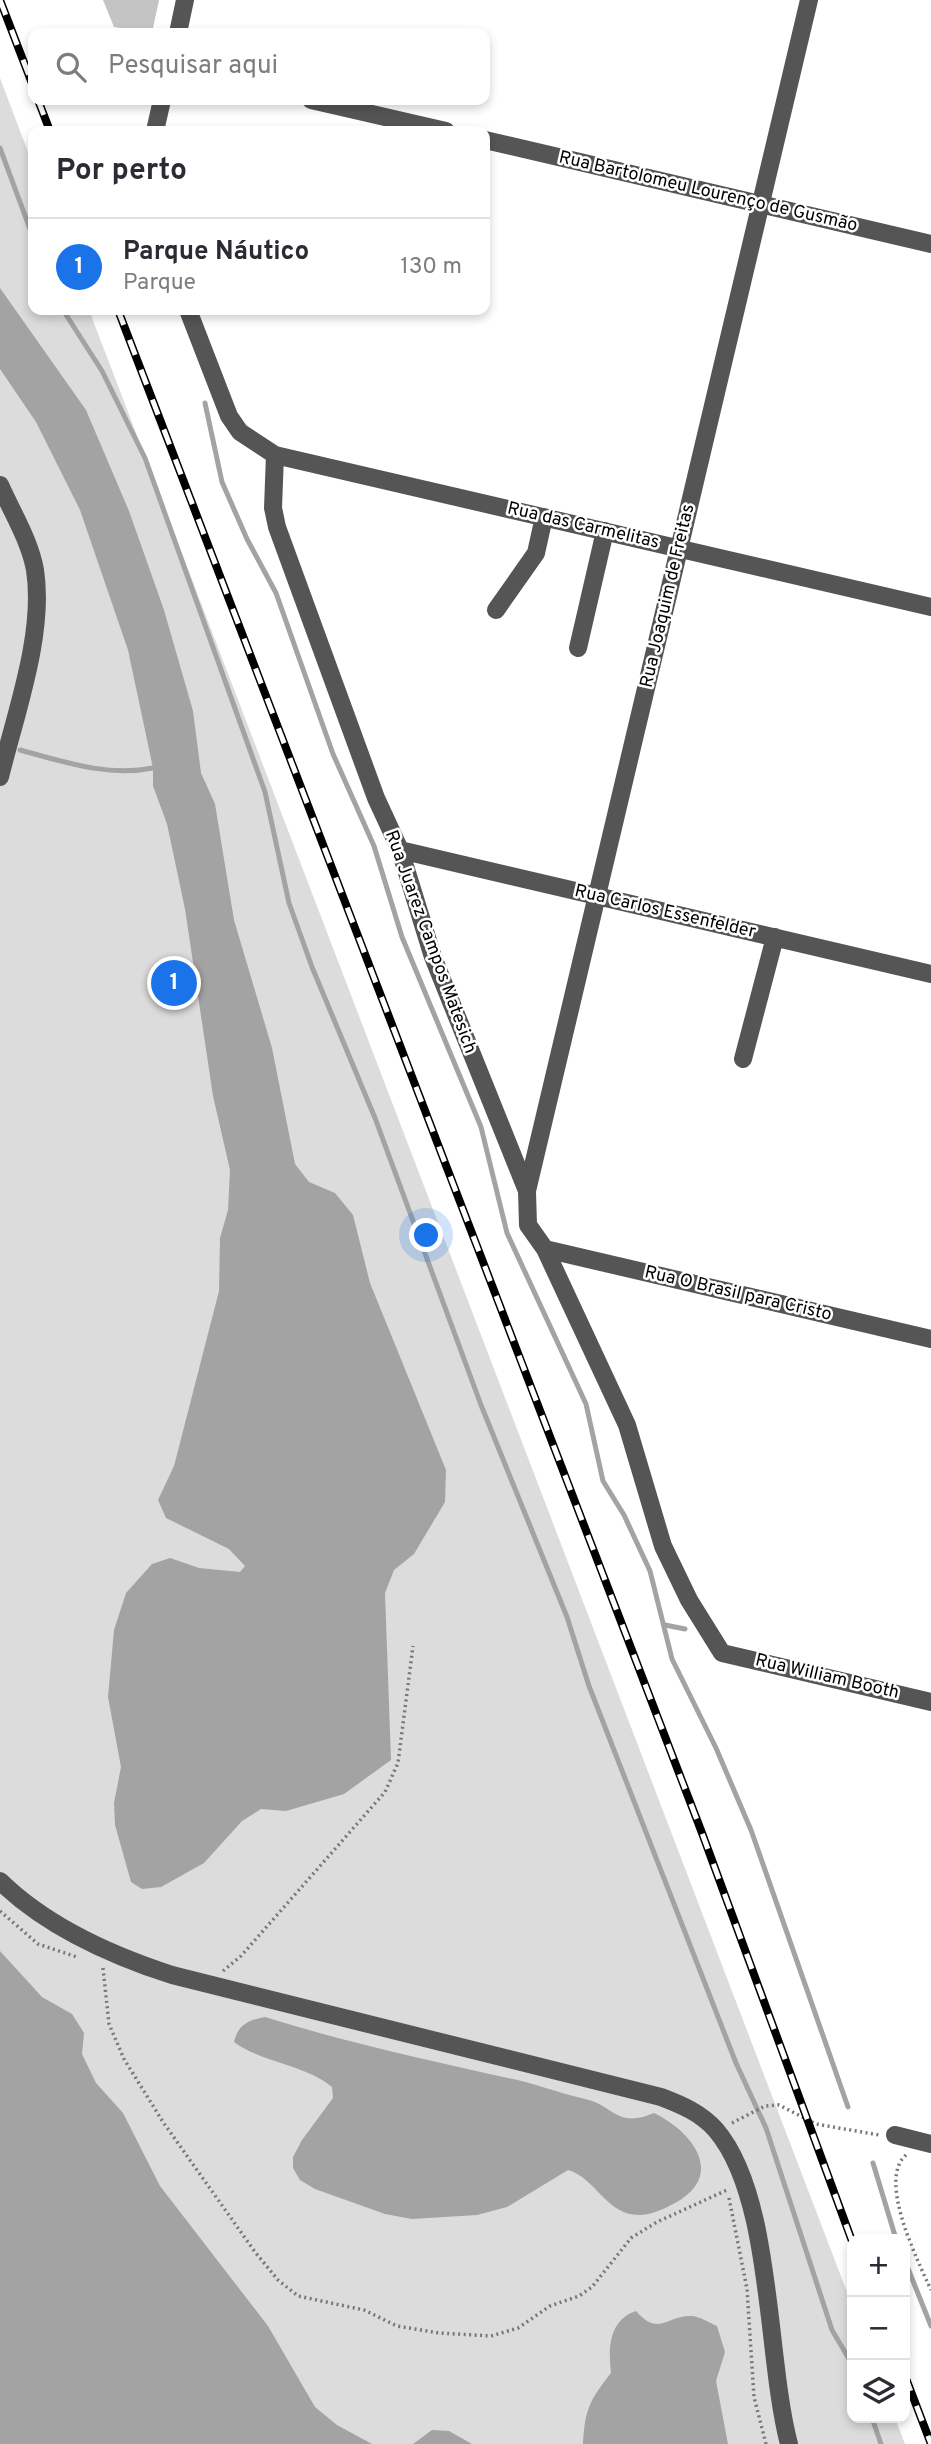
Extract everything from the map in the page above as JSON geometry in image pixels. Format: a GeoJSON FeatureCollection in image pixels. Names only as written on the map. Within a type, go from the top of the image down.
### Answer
{"type":"FeatureCollection","features":[{"type":"Feature","properties":{"kind":"street"},"geometry":{"type":"LineString","coordinates":[[178,28],[185,0]]}},
{"type":"Feature","properties":{"kind":"street","name":"Rua Joaquim de Freitas"},"geometry":{"type":"LineString","coordinates":[[527,1191],[808,0]]}},
{"type":"Feature","properties":{"kind":"street"},"geometry":{"type":"LineString","coordinates":[[156,126],[161,105]]}},
{"type":"Feature","properties":{"kind":"street"},"geometry":{"type":"LineString","coordinates":[[333,105],[424,126]]}},
{"type":"Feature","properties":{"kind":"street","name":"Rua Bartolomeu Lourenço de Gusmão"},"geometry":{"type":"LineString","coordinates":[[490,141],[931,244]]}},
{"type":"Feature","properties":{"kind":"street"},"geometry":{"type":"LineString","coordinates":[[190,315],[229,416],[240,432],[275,455]]}},
{"type":"Feature","properties":{"kind":"street","name":"Rua das Carmelitas"},"geometry":{"type":"LineString","coordinates":[[275,455],[931,607]]}},
{"type":"Feature","properties":{"kind":"street","name":"Rua Juarez Campos Matesich"},"geometry":{"type":"LineString","coordinates":[[275,455],[272,490],[277,527],[376,798],[400,850],[433,957],[527,1191],[528,1226],[545,1249],[626,1425],[663,1546],[689,1600],[722,1653]]}},
{"type":"Feature","properties":{"kind":"street"},"geometry":{"type":"LineString","coordinates":[[0,485],[34,569],[37,602],[30,649],[0,777]]}},
{"type":"Feature","properties":{"kind":"street"},"geometry":{"type":"LineString","coordinates":[[496,611],[536,553],[544,517]]}},
{"type":"Feature","properties":{"kind":"street"},"geometry":{"type":"LineString","coordinates":[[578,648],[605,531]]}},
{"type":"Feature","properties":{"kind":"street","name":"Rua Carlos Essenfelder"},"geometry":{"type":"LineString","coordinates":[[400,850],[931,974]]}},
{"type":"Feature","properties":{"kind":"street"},"geometry":{"type":"LineString","coordinates":[[743,1059],[775,937]]}},
{"type":"Feature","properties":{"kind":"street","name":"Rua O Brasil para Cristo"},"geometry":{"type":"LineString","coordinates":[[545,1249],[931,1339]]}},
{"type":"Feature","properties":{"kind":"street","name":"Rua William Booth"},"geometry":{"type":"LineString","coordinates":[[722,1653],[931,1702]]}},
{"type":"Feature","properties":{"kind":"street"},"geometry":{"type":"LineString","coordinates":[[0,1881],[41,1913],[110,1954],[208,1984],[661,2097],[687,2107],[705,2119],[717,2131],[737,2163],[750,2204],[770,2318],[777,2392],[789,2444]]}},
{"type":"Feature","properties":{"kind":"street"},"geometry":{"type":"LineString","coordinates":[[895,2136],[931,2142]]}},
{"type":"Feature","properties":{"kind":"path"},"geometry":{"type":"LineString","coordinates":[[208,1984],[241,1955],[385,1792],[398,1763],[413,1646]]}},
{"type":"Feature","properties":{"kind":"path"},"geometry":{"type":"LineString","coordinates":[[110,1954],[103,1968],[104,1993],[109,2024],[124,2059],[163,2122],[255,2252],[278,2280],[298,2296],[364,2310],[397,2326],[491,2336],[518,2328],[550,2306],[579,2297],[592,2287],[631,2238],[656,2222],[727,2190]]}},
{"type":"Feature","properties":{"kind":"path"},"geometry":{"type":"LineString","coordinates":[[750,2113],[765,2106],[779,2105],[816,2124],[841,2131],[895,2136]]}},
{"type":"Feature","properties":{"kind":"path"},"geometry":{"type":"LineString","coordinates":[[931,2142],[900,2160],[895,2182],[910,2241],[931,2290]]}},
{"type":"Feature","properties":{"kind":"path"},"geometry":{"type":"LineString","coordinates":[[723,2180],[747,2289],[754,2398],[766,2444]]}},
{"type":"Feature","properties":{"kind":"shaded area"},"geometry":{"type":"Polygon","coordinates":[[[0,78],[28,152],[28,315],[91,315],[847,2292],[847,2423],[897,2423],[905,2444],[0,2444],[0,78]]]}},
{"type":"Feature","properties":{"kind":"shaded area"},"geometry":{"type":"Polygon","coordinates":[[[0,288],[86,410],[129,511],[164,610],[193,711],[201,773],[215,804],[234,920],[272,1048],[295,1164],[309,1182],[335,1193],[353,1215],[370,1283],[446,1470],[445,1502],[414,1554],[394,1570],[385,1593],[391,1760],[344,1794],[286,1811],[261,1809],[242,1821],[204,1863],[161,1887],[142,1889],[131,1882],[115,1825],[114,1803],[121,1767],[108,1697],[114,1630],[126,1593],[152,1564],[170,1558],[199,1568],[240,1572],[245,1566],[229,1549],[166,1518],[158,1500],[174,1466],[219,1291],[220,1238],[228,1210],[230,1170],[213,1096],[185,909],[167,824],[153,786],[153,768],[128,650],[80,510],[36,422],[0,369],[0,288]]]}},
{"type":"Feature","properties":{"kind":"shaded area"},"geometry":{"type":"Polygon","coordinates":[[[0,1951],[42,1997],[72,2014],[84,2033],[82,2054],[96,2083],[123,2113],[160,2186],[268,2326],[315,2407],[337,2425],[372,2444],[0,2444],[0,1951]]]}},
{"type":"Feature","properties":{"kind":"shaded area"},"geometry":{"type":"Polygon","coordinates":[[[265,2017],[325,2035],[527,2083],[595,2102],[623,2117],[641,2117],[654,2113],[681,2131],[691,2142],[701,2167],[699,2180],[690,2192],[675,2203],[639,2215],[618,2209],[586,2180],[568,2170],[507,2207],[477,2215],[412,2219],[385,2214],[315,2189],[300,2180],[293,2168],[293,2157],[333,2098],[332,2087],[309,2074],[245,2049],[234,2042],[238,2031],[245,2024],[265,2017]]]}},
{"type":"Feature","properties":{"kind":"shaded area"},"geometry":{"type":"Polygon","coordinates":[[[636,2311],[651,2323],[691,2316],[717,2326],[725,2352],[716,2381],[728,2444],[583,2444],[590,2405],[611,2373],[610,2345],[615,2328],[627,2315],[636,2311]]]}},
{"type":"Feature","properties":{"kind":"shaded area"},"geometry":{"type":"Polygon","coordinates":[[[432,2430],[449,2431],[472,2444],[413,2444],[432,2430]]]}},
{"type":"Feature","properties":{"kind":"building"},"geometry":{"type":"Polygon","coordinates":[[[103,0],[159,0],[153,28],[114,27],[103,0]]]}},
{"type":"Feature","properties":{"kind":"waterway"},"geometry":{"type":"LineString","coordinates":[[0,148],[28,224]]}},
{"type":"Feature","properties":{"kind":"waterway"},"geometry":{"type":"LineString","coordinates":[[66,315],[102,371],[145,458],[265,792],[289,903],[312,967],[375,1118],[481,1405],[567,1617],[589,1686],[736,2063],[766,2128],[832,2330],[850,2360]]}},
{"type":"Feature","properties":{"kind":"waterway"},"geometry":{"type":"LineString","coordinates":[[205,403],[222,482],[247,539],[276,593],[333,754],[374,846],[402,937],[481,1127],[507,1233],[586,1404],[603,1481],[624,1515],[650,1571],[672,1659],[716,1748],[751,1830],[848,2107]]}},
{"type":"Feature","properties":{"kind":"waterway"},"geometry":{"type":"LineString","coordinates":[[20,750],[103,769],[119,771],[153,768]]}},
{"type":"Feature","properties":{"kind":"waterway"},"geometry":{"type":"LineString","coordinates":[[665,1625],[685,1629]]}},
{"type":"Feature","properties":{"kind":"waterway"},"geometry":{"type":"LineString","coordinates":[[873,2163],[894,2234]]}},
{"type":"Feature","properties":{"kind":"waterway"},"geometry":{"type":"LineString","coordinates":[[910,2274],[931,2326]]}},
{"type":"Feature","properties":{"kind":"waterway"},"geometry":{"type":"LineString","coordinates":[[874,2423],[881,2444]]}},
{"type":"Feature","properties":{"kind":"railway"},"geometry":{"type":"LineString","coordinates":[[0,0],[28,73]]}},
{"type":"Feature","properties":{"kind":"railway"},"geometry":{"type":"LineString","coordinates":[[40,105],[48,126]]}},
{"type":"Feature","properties":{"kind":"railway"},"geometry":{"type":"LineString","coordinates":[[120,315],[702,1833],[849,2234]]}},
{"type":"Feature","properties":{"kind":"railway"},"geometry":{"type":"LineString","coordinates":[[910,2389],[931,2444]]}},
{"type":"Feature","properties":{"kind":"place","name":"Parque Náutico"},"geometry":{"type":"Point","coordinates":[174,983]}}]}
